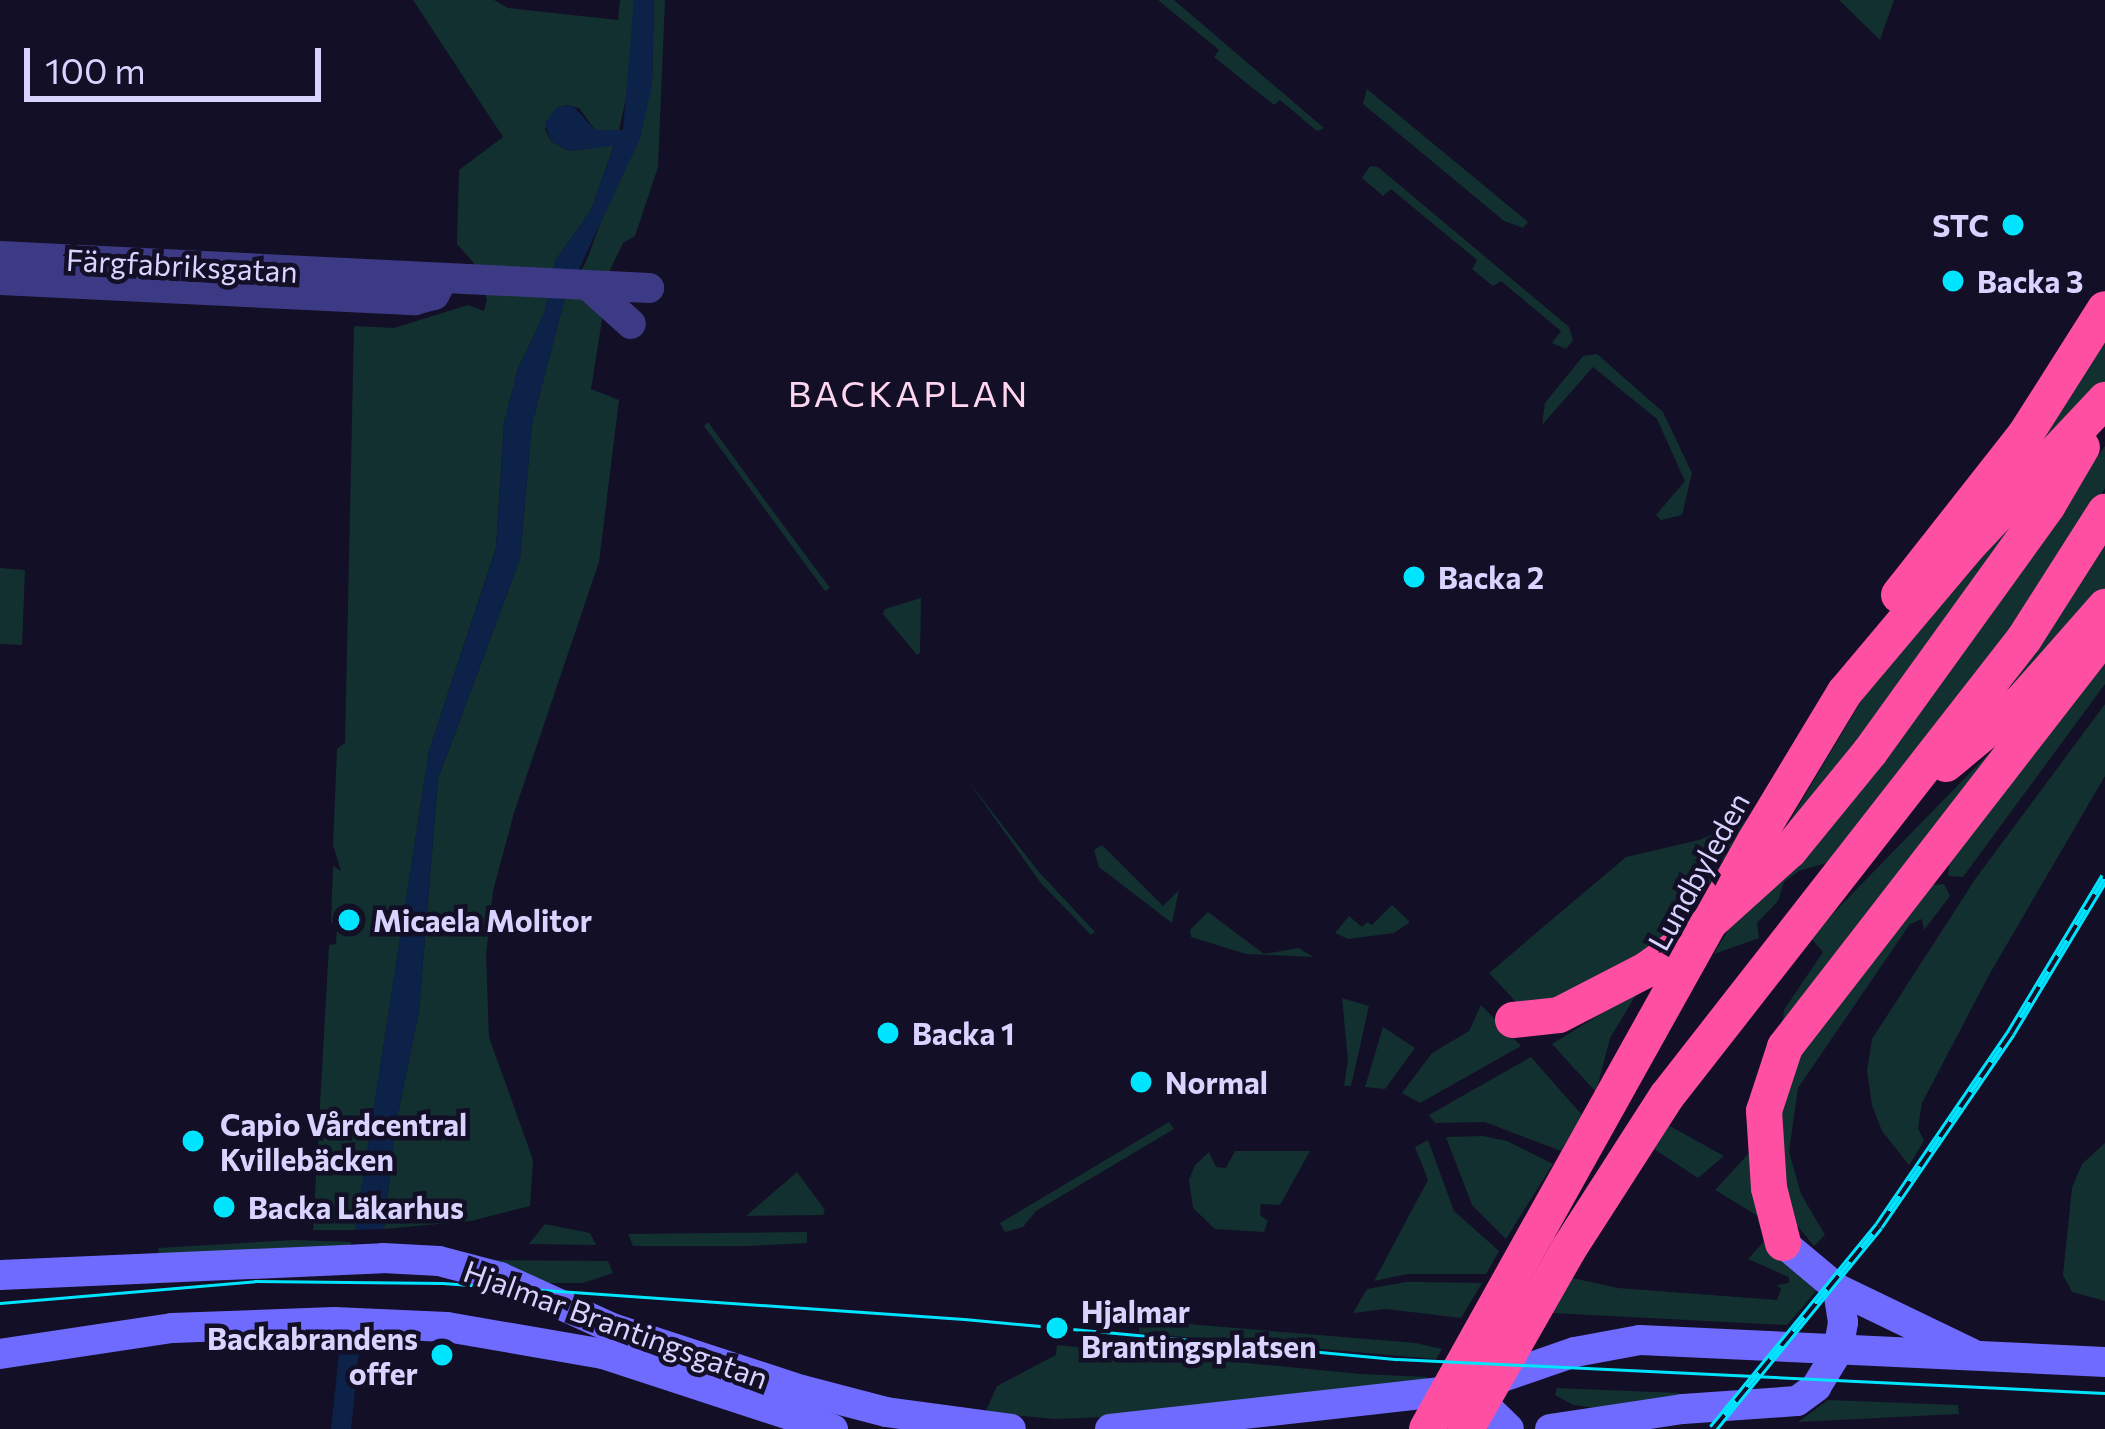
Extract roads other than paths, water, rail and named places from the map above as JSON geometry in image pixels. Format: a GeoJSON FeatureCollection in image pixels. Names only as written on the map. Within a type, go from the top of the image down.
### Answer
{"type":"FeatureCollection","features":[{"type":"Feature","properties":{"kind":"highway"},"geometry":{"type":"LineString","coordinates":[[1845,692],[1893,604],[2024,435],[2105,309]]}},
{"type":"Feature","properties":{"kind":"highway"},"geometry":{"type":"LineString","coordinates":[[1513,1020],[1559,1015],[1646,970],[1700,931],[1789,851],[1870,752],[2048,505],[2105,405]]}},
{"type":"Feature","properties":{"kind":"highway","name":"Lundbyleden"},"geometry":{"type":"LineString","coordinates":[[1427,1429],[1755,842],[1845,692],[1967,548],[2105,405]]}},
{"type":"Feature","properties":{"kind":"highway"},"geometry":{"type":"LineString","coordinates":[[1466,1429],[1568,1250],[1667,1096],[2024,639],[2105,512]]}},
{"type":"Feature","properties":{"kind":"highway"},"geometry":{"type":"LineString","coordinates":[[1892,808],[2024,699],[2105,607]]}},
{"type":"Feature","properties":{"kind":"highway"},"geometry":{"type":"LineString","coordinates":[[1783,1243],[1766,1165],[1764,1111],[1785,1047],[2105,634]]}},
{"type":"Feature","properties":{"kind":"main road"},"geometry":{"type":"LineString","coordinates":[[1783,1243],[1838,1289],[1976,1357]]}},
{"type":"Feature","properties":{"kind":"main road","name":"Hjalmar Brantingsgatan"},"geometry":{"type":"LineString","coordinates":[[0,1275],[383,1258],[439,1262],[500,1277],[612,1328],[802,1390],[886,1412],[1011,1429]]}},
{"type":"Feature","properties":{"kind":"main road"},"geometry":{"type":"LineString","coordinates":[[1550,1429],[1683,1409],[1779,1406],[1811,1392],[1838,1351],[1843,1322],[1838,1289]]}},
{"type":"Feature","properties":{"kind":"main road","name":"Hjalmar Brantingsgatan"},"geometry":{"type":"LineString","coordinates":[[0,1354],[113,1334],[212,1325],[334,1322],[447,1328],[603,1354],[833,1429]]}},
{"type":"Feature","properties":{"kind":"main road"},"geometry":{"type":"LineString","coordinates":[[1110,1429],[1252,1417],[1468,1389],[1619,1341],[2105,1362]]}},
{"type":"Feature","properties":{"kind":"main road"},"geometry":{"type":"LineString","coordinates":[[1468,1389],[1509,1429]]}},
{"type":"Feature","properties":{"kind":"main road"},"geometry":{"type":"LineString","coordinates":[[1208,1429],[1252,1417]]}},
{"type":"Feature","properties":{"kind":"street","name":"Färgfabriksgatan"},"geometry":{"type":"LineString","coordinates":[[0,256],[357,286],[415,300],[434,296],[444,278],[649,288]]}},
{"type":"Feature","properties":{"kind":"street","name":"Färgfabriksgatan"},"geometry":{"type":"LineString","coordinates":[[0,280],[357,286]]}},
{"type":"Feature","properties":{"kind":"street"},"geometry":{"type":"LineString","coordinates":[[590,287],[631,324]]}},
{"type":"Feature","properties":{"kind":"water"},"geometry":{"type":"Polygon","coordinates":[[[634,0],[654,0],[652,85],[640,139],[564,301],[532,424],[520,559],[438,779],[419,1011],[395,1128],[384,1229],[355,1230],[429,751],[496,549],[504,423],[518,369],[544,314],[555,261],[591,210],[614,146],[569,151],[551,141],[545,123],[557,107],[572,105],[595,130],[623,130],[634,0]]]}},
{"type":"Feature","properties":{"kind":"water"},"geometry":{"type":"Polygon","coordinates":[[[346,1341],[359,1351],[351,1429],[331,1429],[340,1344],[346,1341]]]}},
{"type":"Feature","properties":{"kind":"tram line"},"geometry":{"type":"LineString","coordinates":[[0,1303],[255,1281],[442,1283],[964,1319],[1397,1359],[2105,1393]]}},
{"type":"Feature","properties":{"kind":"railway"},"geometry":{"type":"LineString","coordinates":[[1713,1429],[1879,1226],[2011,1033],[2105,877]]}},
{"type":"Feature","properties":{"kind":"place","name":"STC"},"geometry":{"type":"Point","coordinates":[2013,225]}},
{"type":"Feature","properties":{"kind":"place","name":"Backa 3"},"geometry":{"type":"Point","coordinates":[1953,281]}},
{"type":"Feature","properties":{"kind":"place","name":"Backa 2"},"geometry":{"type":"Point","coordinates":[1414,577]}},
{"type":"Feature","properties":{"kind":"place","name":"Micaela Molitor"},"geometry":{"type":"Point","coordinates":[349,920]}},
{"type":"Feature","properties":{"kind":"place","name":"Backa 1"},"geometry":{"type":"Point","coordinates":[888,1033]}},
{"type":"Feature","properties":{"kind":"place","name":"Normal"},"geometry":{"type":"Point","coordinates":[1141,1082]}},
{"type":"Feature","properties":{"kind":"place","name":"Capio Vårdcentral Kvillebäcken"},"geometry":{"type":"Point","coordinates":[193,1141]}},
{"type":"Feature","properties":{"kind":"place","name":"Backa Läkarhus"},"geometry":{"type":"Point","coordinates":[224,1207]}},
{"type":"Feature","properties":{"kind":"place","name":"Hjalmar Brantingsplatsen"},"geometry":{"type":"Point","coordinates":[1057,1328]}},
{"type":"Feature","properties":{"kind":"place","name":"Backabrandens offer"},"geometry":{"type":"Point","coordinates":[442,1355]}},
{"type":"Feature","properties":{"kind":"district","name":"BACKAPLAN"},"geometry":{"type":"Point","coordinates":[909,393]}}]}
